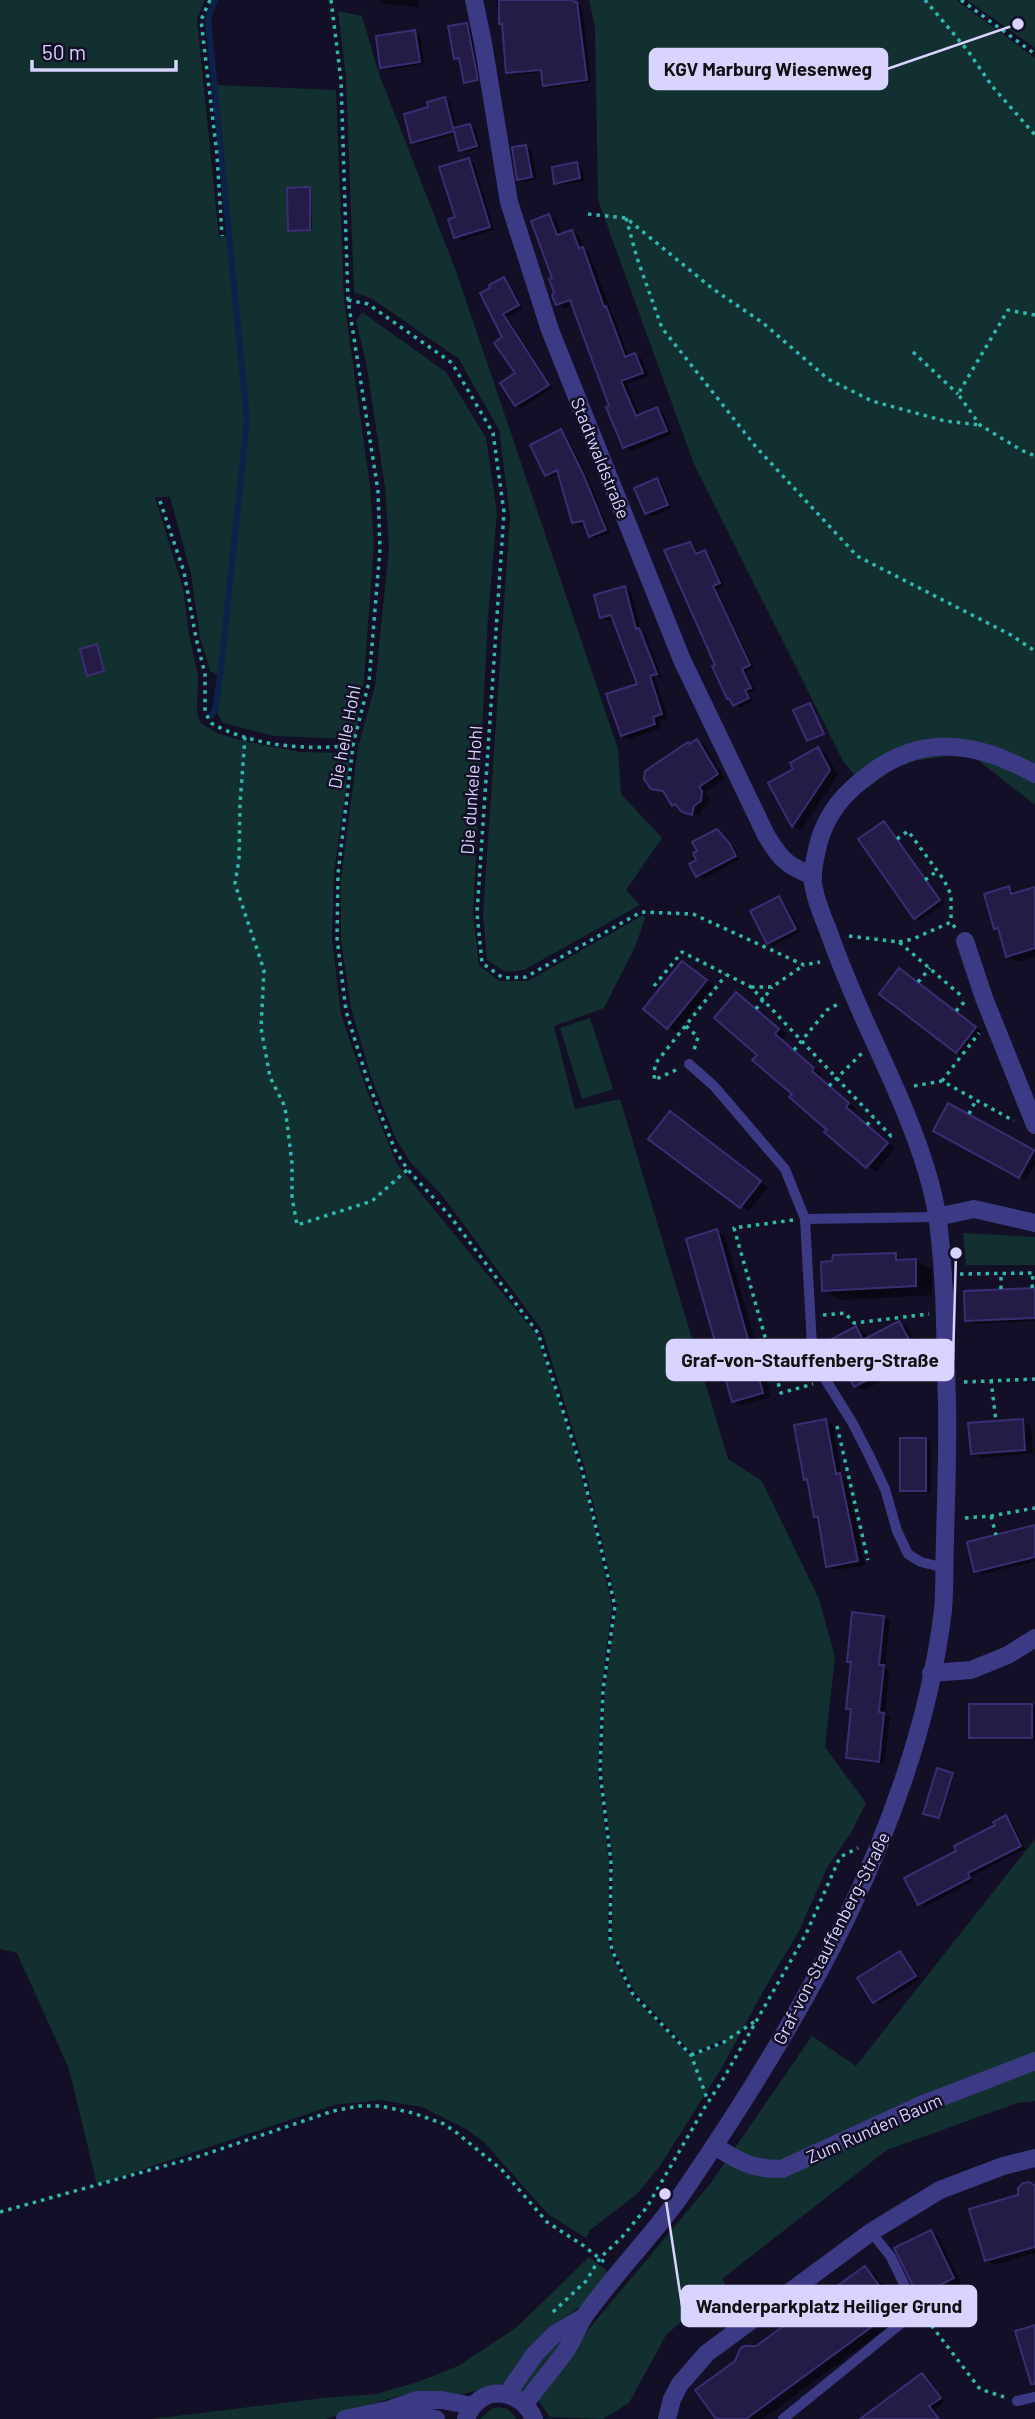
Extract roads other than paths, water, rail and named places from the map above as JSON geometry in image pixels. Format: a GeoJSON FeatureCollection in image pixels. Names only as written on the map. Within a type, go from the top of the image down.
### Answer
{"type":"FeatureCollection","features":[{"type":"Feature","properties":{"kind":"street","name":"Stadtwaldstraße"},"geometry":{"type":"LineString","coordinates":[[474,0],[509,202],[550,330],[694,685],[766,835],[778,856],[790,867],[813,876]]}},
{"type":"Feature","properties":{"kind":"street","name":"Graf-von-Stauffenberg-Straße"},"geometry":{"type":"LineString","coordinates":[[530,2412],[583,2317],[668,2212],[714,2146],[788,2028],[852,1905],[884,1833],[915,1747],[932,1673],[943,1610],[948,1462],[944,1313],[937,1217],[926,1170],[818,905],[813,876],[818,844],[832,811],[846,793],[874,770],[900,755],[925,748],[980,750],[996,754],[1035,774]]}},
{"type":"Feature","properties":{"kind":"street"},"geometry":{"type":"LineString","coordinates":[[965,941],[1028,1125]]}},
{"type":"Feature","properties":{"kind":"street"},"geometry":{"type":"LineString","coordinates":[[937,1217],[974,1209],[1035,1223]]}},
{"type":"Feature","properties":{"kind":"street"},"geometry":{"type":"LineString","coordinates":[[932,1673],[971,1670],[1009,1654],[1035,1638]]}},
{"type":"Feature","properties":{"kind":"street","name":"Zum Runden Baum"},"geometry":{"type":"LineString","coordinates":[[714,2146],[745,2165],[760,2169],[782,2169],[921,2105],[1035,2061]]}},
{"type":"Feature","properties":{"kind":"street"},"geometry":{"type":"LineString","coordinates":[[667,2419],[672,2399],[680,2384],[706,2353],[871,2232],[940,2190],[1003,2166],[1035,2158]]}},
{"type":"Feature","properties":{"kind":"street","name":"Graf-von-Stauffenberg-Straße"},"geometry":{"type":"LineString","coordinates":[[506,2394],[548,2340],[583,2317]]}},
{"type":"Feature","properties":{"kind":"street"},"geometry":{"type":"LineString","coordinates":[[345,2419],[388,2410],[417,2400],[442,2400],[469,2412],[488,2395],[506,2394],[517,2398],[530,2412]]}},
{"type":"Feature","properties":{"kind":"street"},"geometry":{"type":"LineString","coordinates":[[388,2410],[436,2419]]}},
{"type":"Feature","properties":{"kind":"lane"},"geometry":{"type":"LineString","coordinates":[[689,1064],[714,1086],[785,1169],[805,1219],[812,1346],[820,1371],[852,1422],[885,1489],[897,1531],[908,1554],[921,1562],[945,1568]]}},
{"type":"Feature","properties":{"kind":"lane"},"geometry":{"type":"LineString","coordinates":[[805,1219],[937,1217]]}},
{"type":"Feature","properties":{"kind":"lane"},"geometry":{"type":"LineString","coordinates":[[783,2419],[899,2325],[913,2302],[891,2257],[871,2232]]}},
{"type":"Feature","properties":{"kind":"lane"},"geometry":{"type":"LineString","coordinates":[[1017,2401],[1035,2397]]}},
{"type":"Feature","properties":{"kind":"waterway"},"geometry":{"type":"LineString","coordinates":[[212,715],[220,677],[247,420],[208,19],[215,0]]}},
{"type":"Feature","properties":{"kind":"place","name":"KGV Marburg Wiesenweg"},"geometry":{"type":"Point","coordinates":[1018,24]}},
{"type":"Feature","properties":{"kind":"place","name":"Graf-von-Stauffenberg-Straße"},"geometry":{"type":"Point","coordinates":[956,1253]}},
{"type":"Feature","properties":{"kind":"place","name":"Wanderparkplatz Heiliger Grund"},"geometry":{"type":"Point","coordinates":[665,2194]}}]}
